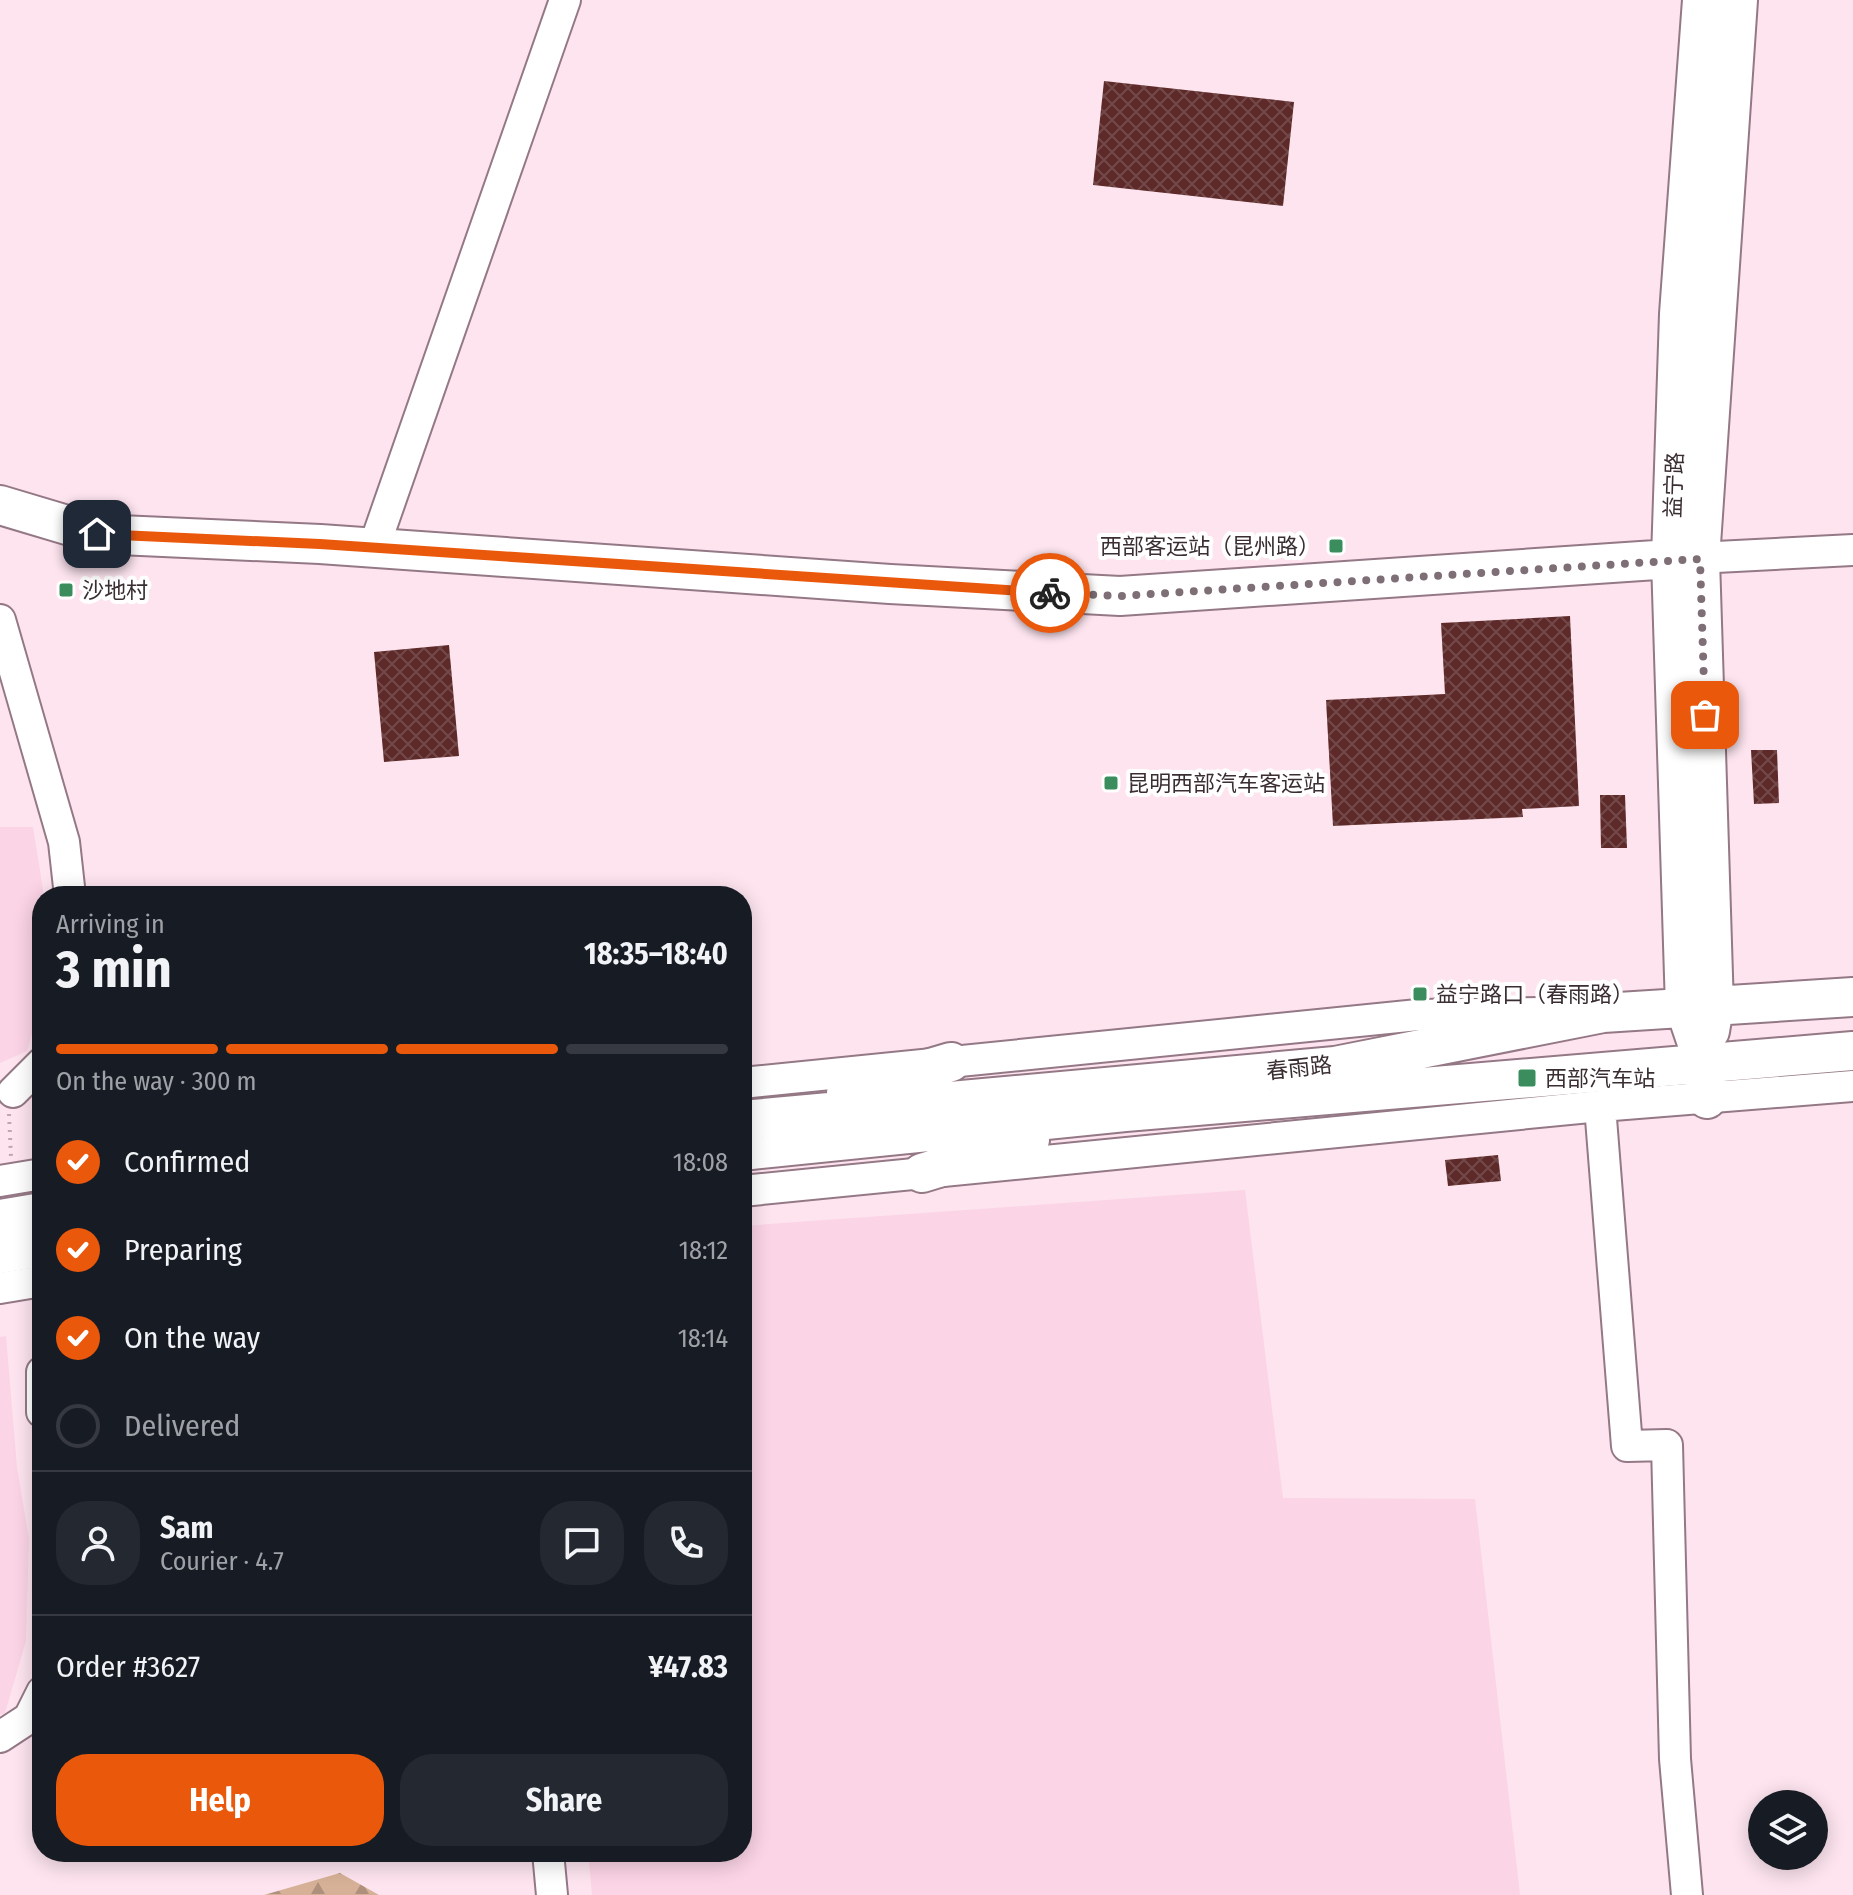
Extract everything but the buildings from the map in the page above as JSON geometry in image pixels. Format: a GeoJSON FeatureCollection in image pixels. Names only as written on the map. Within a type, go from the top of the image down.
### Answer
{"type":"FeatureCollection","features":[{"type":"Feature","properties":{"kind":"main road","name":"益宁路"},"geometry":{"type":"LineString","coordinates":[[1702,0],[1679,314],[1700,1007],[1705,1081]]}},
{"type":"Feature","properties":{"kind":"main road","name":"益宁路"},"geometry":{"type":"LineString","coordinates":[[1686,559],[1738,0]]}},
{"type":"Feature","properties":{"kind":"main road"},"geometry":{"type":"LineString","coordinates":[[0,505],[97,534],[320,544],[373,550],[1120,596],[1686,559]]}},
{"type":"Feature","properties":{"kind":"main road"},"geometry":{"type":"LineString","coordinates":[[0,525],[49,542],[91,551],[176,558],[321,562],[373,550]]}},
{"type":"Feature","properties":{"kind":"main road","name":"春雨路"},"geometry":{"type":"LineString","coordinates":[[753,1119],[1335,1066],[1603,1013],[1853,997]]}},
{"type":"Feature","properties":{"kind":"main road","name":"春雨路"},"geometry":{"type":"LineString","coordinates":[[752,1150],[1125,1112],[1705,1081],[1853,1051]]}},
{"type":"Feature","properties":{"kind":"main road"},"geometry":{"type":"LineString","coordinates":[[753,1119],[951,1062]]}},
{"type":"Feature","properties":{"kind":"main road"},"geometry":{"type":"LineString","coordinates":[[922,1173],[1125,1112]]}},
{"type":"Feature","properties":{"kind":"main road"},"geometry":{"type":"LineString","coordinates":[[0,1219],[32,1214]]}},
{"type":"Feature","properties":{"kind":"main road"},"geometry":{"type":"LineString","coordinates":[[0,1254],[32,1249]]}},
{"type":"Feature","properties":{"kind":"street"},"geometry":{"type":"LineString","coordinates":[[373,550],[565,0]]}},
{"type":"Feature","properties":{"kind":"street"},"geometry":{"type":"LineString","coordinates":[[1686,559],[1853,550]]}},
{"type":"Feature","properties":{"kind":"street"},"geometry":{"type":"LineString","coordinates":[[0,620],[64,842],[69,886]]}},
{"type":"Feature","properties":{"kind":"street"},"geometry":{"type":"LineString","coordinates":[[752,1082],[1418,1015],[1603,1013]]}},
{"type":"Feature","properties":{"kind":"street"},"geometry":{"type":"LineString","coordinates":[[13,1092],[32,1073]]}},
{"type":"Feature","properties":{"kind":"street"},"geometry":{"type":"LineString","coordinates":[[752,1190],[1363,1132],[1600,1106],[1705,1081],[1853,1086]]}},
{"type":"Feature","properties":{"kind":"street"},"geometry":{"type":"LineString","coordinates":[[1600,1106],[1627,1446],[1667,1445],[1675,1759],[1687,1895]]}},
{"type":"Feature","properties":{"kind":"street"},"geometry":{"type":"LineString","coordinates":[[0,1288],[32,1283]]}},
{"type":"Feature","properties":{"kind":"street"},"geometry":{"type":"LineString","coordinates":[[0,1737],[29,1718],[32,1712]]}},
{"type":"Feature","properties":{"kind":"street"},"geometry":{"type":"LineString","coordinates":[[549,1862],[552,1895]]}},
{"type":"Feature","properties":{"kind":"path"},"geometry":{"type":"LineString","coordinates":[[13,1092],[8,1126],[19,1178]]}},
{"type":"Feature","properties":{"kind":"shaded area"},"geometry":{"type":"Polygon","coordinates":[[[0,827],[33,827],[42,886],[32,886],[32,1034],[27,1051],[0,1063],[0,827]]]}},
{"type":"Feature","properties":{"kind":"shaded area"},"geometry":{"type":"Polygon","coordinates":[[[1245,1190],[1283,1498],[1475,1499],[1520,1895],[592,1895],[589,1862],[752,1862],[752,1225],[1245,1190]]]}},
{"type":"Feature","properties":{"kind":"shaded area"},"geometry":{"type":"Polygon","coordinates":[[[6,1336],[17,1467],[29,1539],[26,1641],[5,1713],[0,1715],[0,1337],[6,1336]]]}},
{"type":"Feature","properties":{"kind":"green space"},"geometry":{"type":"Polygon","coordinates":[[[340,1873],[379,1895],[264,1895],[340,1873]]]}},
{"type":"Feature","properties":{"kind":"way so far"},"geometry":{"type":"LineString","coordinates":[[1050,593],[1120,596],[1700,559],[1705,715]]}},
{"type":"Feature","properties":{"kind":"place","name":"西部客运站（昆州路）"},"geometry":{"type":"Point","coordinates":[1336,546]}},
{"type":"Feature","properties":{"kind":"place","name":"沙地村"},"geometry":{"type":"Point","coordinates":[66,590]}},
{"type":"Feature","properties":{"kind":"place","name":"昆明西部汽车客运站"},"geometry":{"type":"Point","coordinates":[1111,783]}},
{"type":"Feature","properties":{"kind":"place","name":"益宁路口（春雨路）"},"geometry":{"type":"Point","coordinates":[1420,994]}},
{"type":"Feature","properties":{"kind":"place","name":"西部汽车站"},"geometry":{"type":"Point","coordinates":[1527,1078]}},
{"type":"Feature","properties":{"kind":"route"},"geometry":{"type":"LineString","coordinates":[[97,534],[320,544],[373,550],[1050,593]]}}]}
